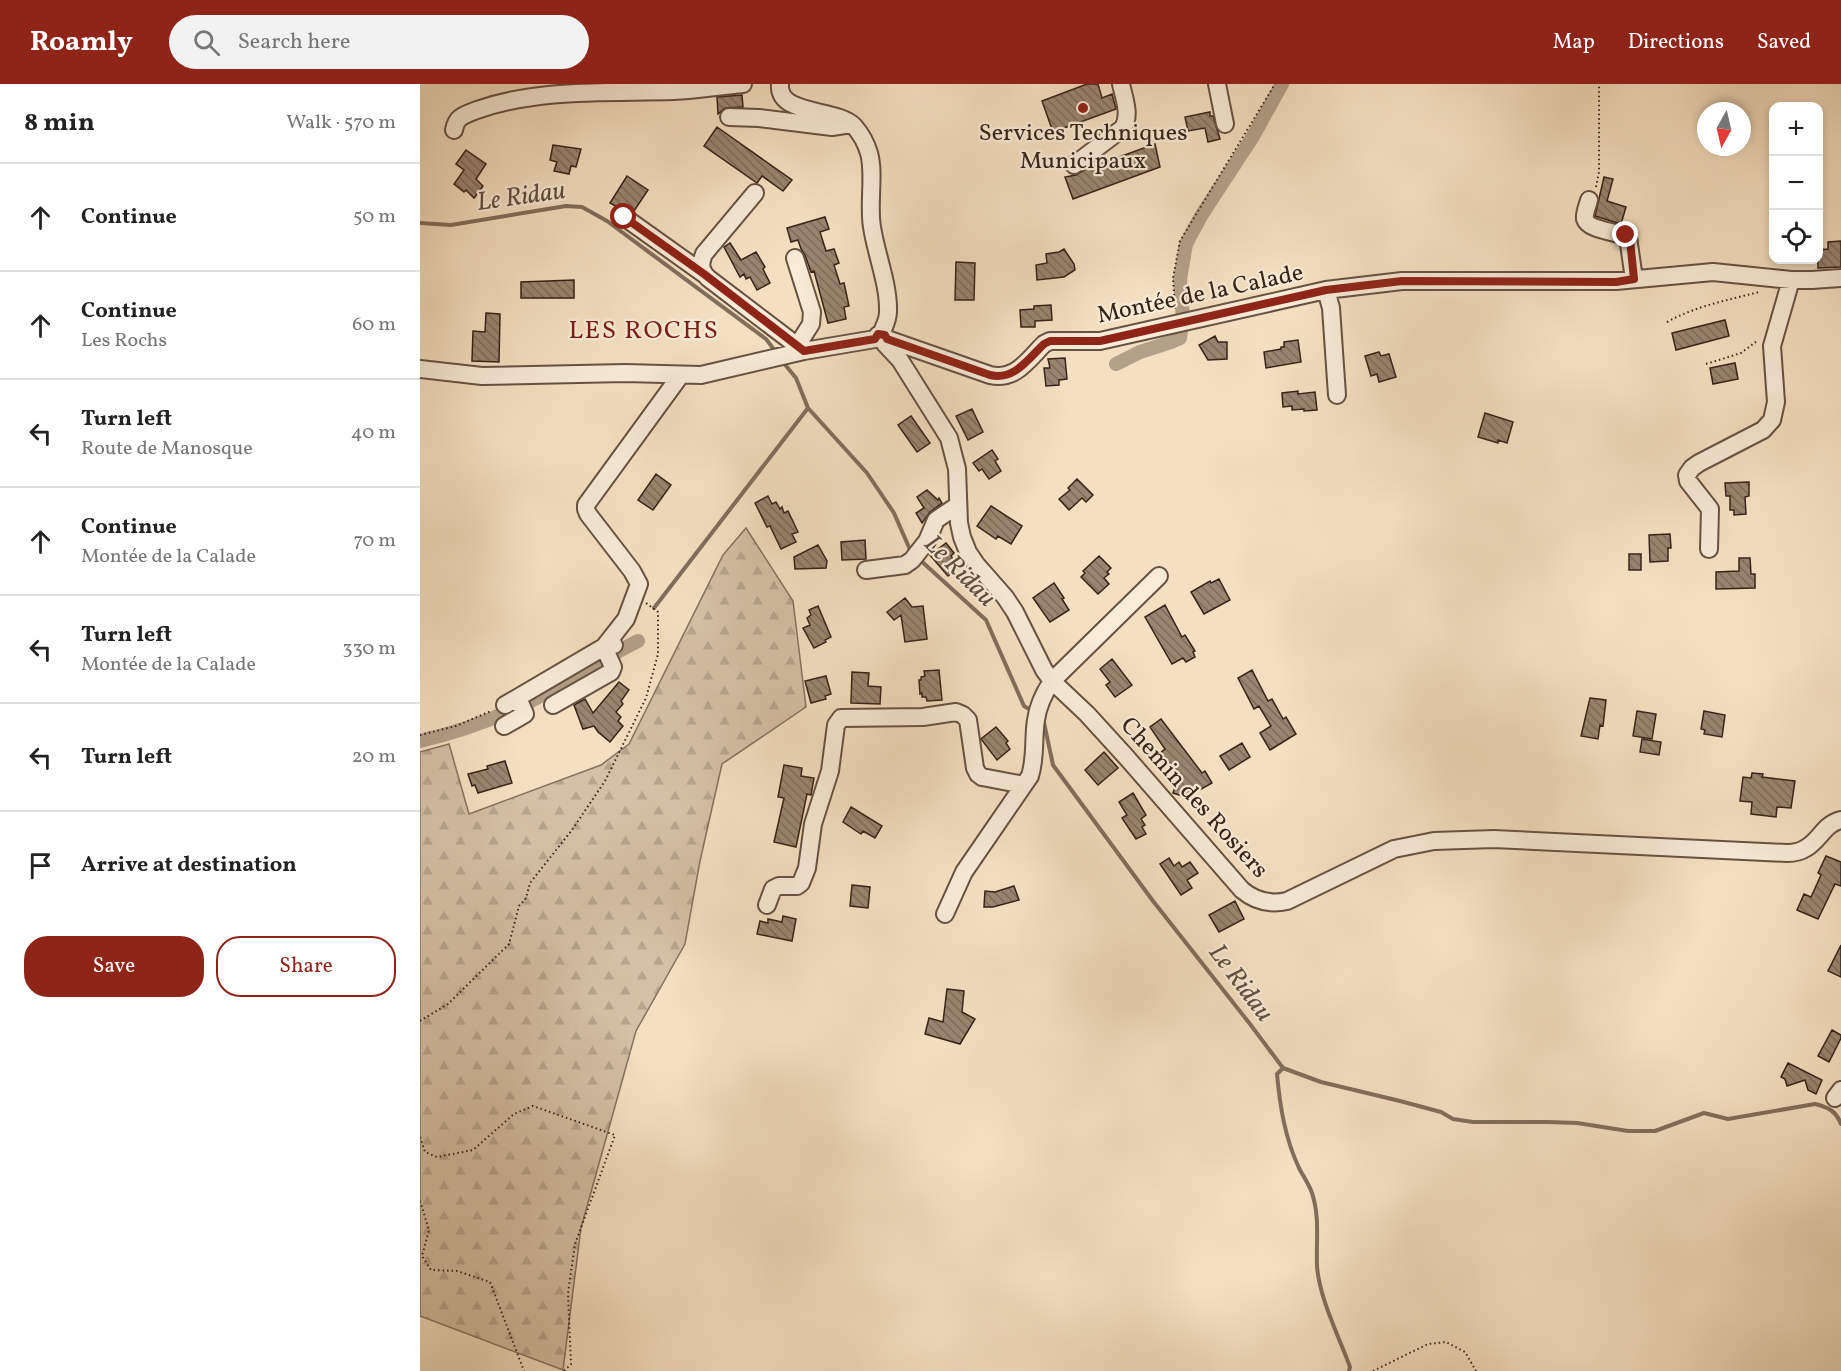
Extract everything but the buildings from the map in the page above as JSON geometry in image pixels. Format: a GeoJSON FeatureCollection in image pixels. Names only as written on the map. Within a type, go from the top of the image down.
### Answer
{"type":"FeatureCollection","features":[{"type":"Feature","properties":{"kind":"street"},"geometry":{"type":"LineString","coordinates":[[454,130],[460,118],[468,114],[489,106],[520,99],[743,84]]}},
{"type":"Feature","properties":{"kind":"street"},"geometry":{"type":"LineString","coordinates":[[420,369],[482,376],[625,373],[701,375],[791,353],[882,339],[888,312],[887,295],[872,226],[870,156],[865,140],[852,124],[840,117],[796,107],[785,100],[781,95],[780,84]]}},
{"type":"Feature","properties":{"kind":"street"},"geometry":{"type":"LineString","coordinates":[[1074,165],[1123,128],[1127,116],[1121,84]]}},
{"type":"Feature","properties":{"kind":"street"},"geometry":{"type":"LineString","coordinates":[[1217,84],[1226,124]]}},
{"type":"Feature","properties":{"kind":"street"},"geometry":{"type":"LineString","coordinates":[[729,117],[759,118],[832,127],[852,124]]}},
{"type":"Feature","properties":{"kind":"street"},"geometry":{"type":"LineString","coordinates":[[704,274],[700,264],[704,254],[755,193]]}},
{"type":"Feature","properties":{"kind":"street"},"geometry":{"type":"LineString","coordinates":[[1589,200],[1585,218],[1587,223],[1594,228],[1628,237],[1634,279]]}},
{"type":"Feature","properties":{"kind":"street"},"geometry":{"type":"LineString","coordinates":[[624,217],[704,274],[791,353]]}},
{"type":"Feature","properties":{"kind":"street"},"geometry":{"type":"LineString","coordinates":[[791,353],[811,324],[812,318],[811,304],[795,258]]}},
{"type":"Feature","properties":{"kind":"street","name":"Montée de la Calade"},"geometry":{"type":"LineString","coordinates":[[882,339],[990,375],[1000,376],[1012,374],[1050,341],[1100,341],[1326,290],[1402,281],[1616,282],[1713,272],[1791,280],[1841,278]]}},
{"type":"Feature","properties":{"kind":"street"},"geometry":{"type":"LineString","coordinates":[[1709,549],[1710,509],[1688,481],[1687,475],[1700,463],[1763,430],[1772,420],[1776,402],[1772,346],[1791,280]]}},
{"type":"Feature","properties":{"kind":"street","name":"Montée de la Calade"},"geometry":{"type":"LineString","coordinates":[[1326,290],[1331,308],[1337,395]]}},
{"type":"Feature","properties":{"kind":"street","name":"Chemin des Rosiers"},"geometry":{"type":"LineString","coordinates":[[882,339],[900,360],[949,438],[957,469],[962,537],[968,552],[1015,612],[1037,658],[1052,681],[1087,714],[1249,896],[1275,904],[1287,901],[1394,849],[1415,843],[1474,839],[1787,853],[1804,850],[1826,827],[1841,820]]}},
{"type":"Feature","properties":{"kind":"street"},"geometry":{"type":"LineString","coordinates":[[553,705],[605,676],[611,672],[613,667],[612,646],[626,619],[639,584],[632,571],[588,514],[586,505],[680,376]]}},
{"type":"Feature","properties":{"kind":"street"},"geometry":{"type":"LineString","coordinates":[[866,570],[905,565],[916,556],[936,520],[958,505]]}},
{"type":"Feature","properties":{"kind":"street"},"geometry":{"type":"LineString","coordinates":[[945,914],[964,872],[1030,776],[1034,760],[1038,712],[1052,681],[1159,576]]}},
{"type":"Feature","properties":{"kind":"street"},"geometry":{"type":"LineString","coordinates":[[504,726],[525,714],[512,701],[612,646]]}},
{"type":"Feature","properties":{"kind":"street"},"geometry":{"type":"LineString","coordinates":[[767,905],[773,889],[778,886],[796,886],[801,883],[807,868],[813,824],[830,771],[836,725],[841,718],[923,717],[956,712],[968,720],[975,768],[978,774],[982,777],[1024,785]]}},
{"type":"Feature","properties":{"kind":"path"},"geometry":{"type":"LineString","coordinates":[[1174,325],[1176,313],[1173,278],[1180,241],[1275,84]]}},
{"type":"Feature","properties":{"kind":"path"},"geometry":{"type":"LineString","coordinates":[[1589,200],[1596,187],[1599,172],[1599,84]]}},
{"type":"Feature","properties":{"kind":"path"},"geometry":{"type":"LineString","coordinates":[[1668,322],[1690,311],[1761,292]]}},
{"type":"Feature","properties":{"kind":"path"},"geometry":{"type":"LineString","coordinates":[[1706,364],[1741,353],[1763,336]]}},
{"type":"Feature","properties":{"kind":"path"},"geometry":{"type":"LineString","coordinates":[[420,1021],[448,1004],[509,944],[519,906],[526,898],[531,883],[606,781],[646,698],[658,654],[658,612],[647,605]]}},
{"type":"Feature","properties":{"kind":"path"},"geometry":{"type":"LineString","coordinates":[[420,735],[456,726],[512,701]]}},
{"type":"Feature","properties":{"kind":"path"},"geometry":{"type":"LineString","coordinates":[[420,1137],[425,1152],[437,1157],[473,1150],[514,1114],[533,1106],[615,1135],[575,1244],[568,1293],[571,1364],[564,1371]]}},
{"type":"Feature","properties":{"kind":"path"},"geometry":{"type":"LineString","coordinates":[[420,1201],[429,1230],[422,1256],[431,1270],[457,1270],[490,1282],[524,1371]]}},
{"type":"Feature","properties":{"kind":"path"},"geometry":{"type":"LineString","coordinates":[[1373,1371],[1428,1344],[1446,1342],[1465,1352],[1476,1371]]}},
{"type":"Feature","properties":{"kind":"green space"},"geometry":{"type":"Polygon","coordinates":[[[746,528],[793,601],[806,707],[722,764],[700,861],[685,944],[636,1031],[581,1228],[563,1370],[420,1316],[420,752],[449,744],[469,814],[601,765],[629,744],[723,555],[746,528]]]}},
{"type":"Feature","properties":{"kind":"waterway"},"geometry":{"type":"LineString","coordinates":[[1116,364],[1140,352],[1180,338],[1183,319],[1180,279],[1186,244],[1201,216],[1252,138],[1282,84]]}},
{"type":"Feature","properties":{"kind":"waterway","name":"Le Ridau"},"geometry":{"type":"LineString","coordinates":[[420,223],[451,225],[566,206],[582,207],[607,221],[766,339],[776,352]]}},
{"type":"Feature","properties":{"kind":"waterway","name":"Le Ridau"},"geometry":{"type":"LineString","coordinates":[[782,361],[796,378],[808,408],[867,473],[894,513],[911,552]]}},
{"type":"Feature","properties":{"kind":"waterway"},"geometry":{"type":"LineString","coordinates":[[654,608],[808,408]]}},
{"type":"Feature","properties":{"kind":"waterway","name":"Le Ridau"},"geometry":{"type":"LineString","coordinates":[[919,559],[986,620],[1024,706],[1034,712]]}},
{"type":"Feature","properties":{"kind":"waterway"},"geometry":{"type":"LineString","coordinates":[[420,741],[457,731],[511,711],[638,641]]}},
{"type":"Feature","properties":{"kind":"waterway"},"geometry":{"type":"LineString","coordinates":[[1043,718],[1053,765],[1153,901],[1283,1068],[1321,1082],[1441,1112],[1453,1119],[1473,1122],[1577,1123],[1628,1131],[1655,1131],[1704,1113],[1728,1119],[1815,1104],[1831,1110],[1841,1124]]}},
{"type":"Feature","properties":{"kind":"waterway","name":"Le Ridau"},"geometry":{"type":"LineString","coordinates":[[1283,1068],[1277,1074],[1284,1122],[1294,1157],[1311,1190],[1317,1220],[1317,1266],[1321,1291],[1350,1367],[1349,1371]]}},
{"type":"Feature","properties":{"kind":"place","name":"Services Techniques Municipaux"},"geometry":{"type":"Point","coordinates":[1083,108]}},
{"type":"Feature","properties":{"kind":"district","name":"LES ROCHS"},"geometry":{"type":"Point","coordinates":[644,329]}},
{"type":"Feature","properties":{"kind":"route"},"geometry":{"type":"LineString","coordinates":[[624,217],[704,274],[804,351],[875,339],[878,334],[881,334],[887,339],[996,376],[1012,374],[1050,341],[1095,342],[1326,290],[1402,281],[1616,282],[1634,279],[1630,240],[1626,235]]}}]}
